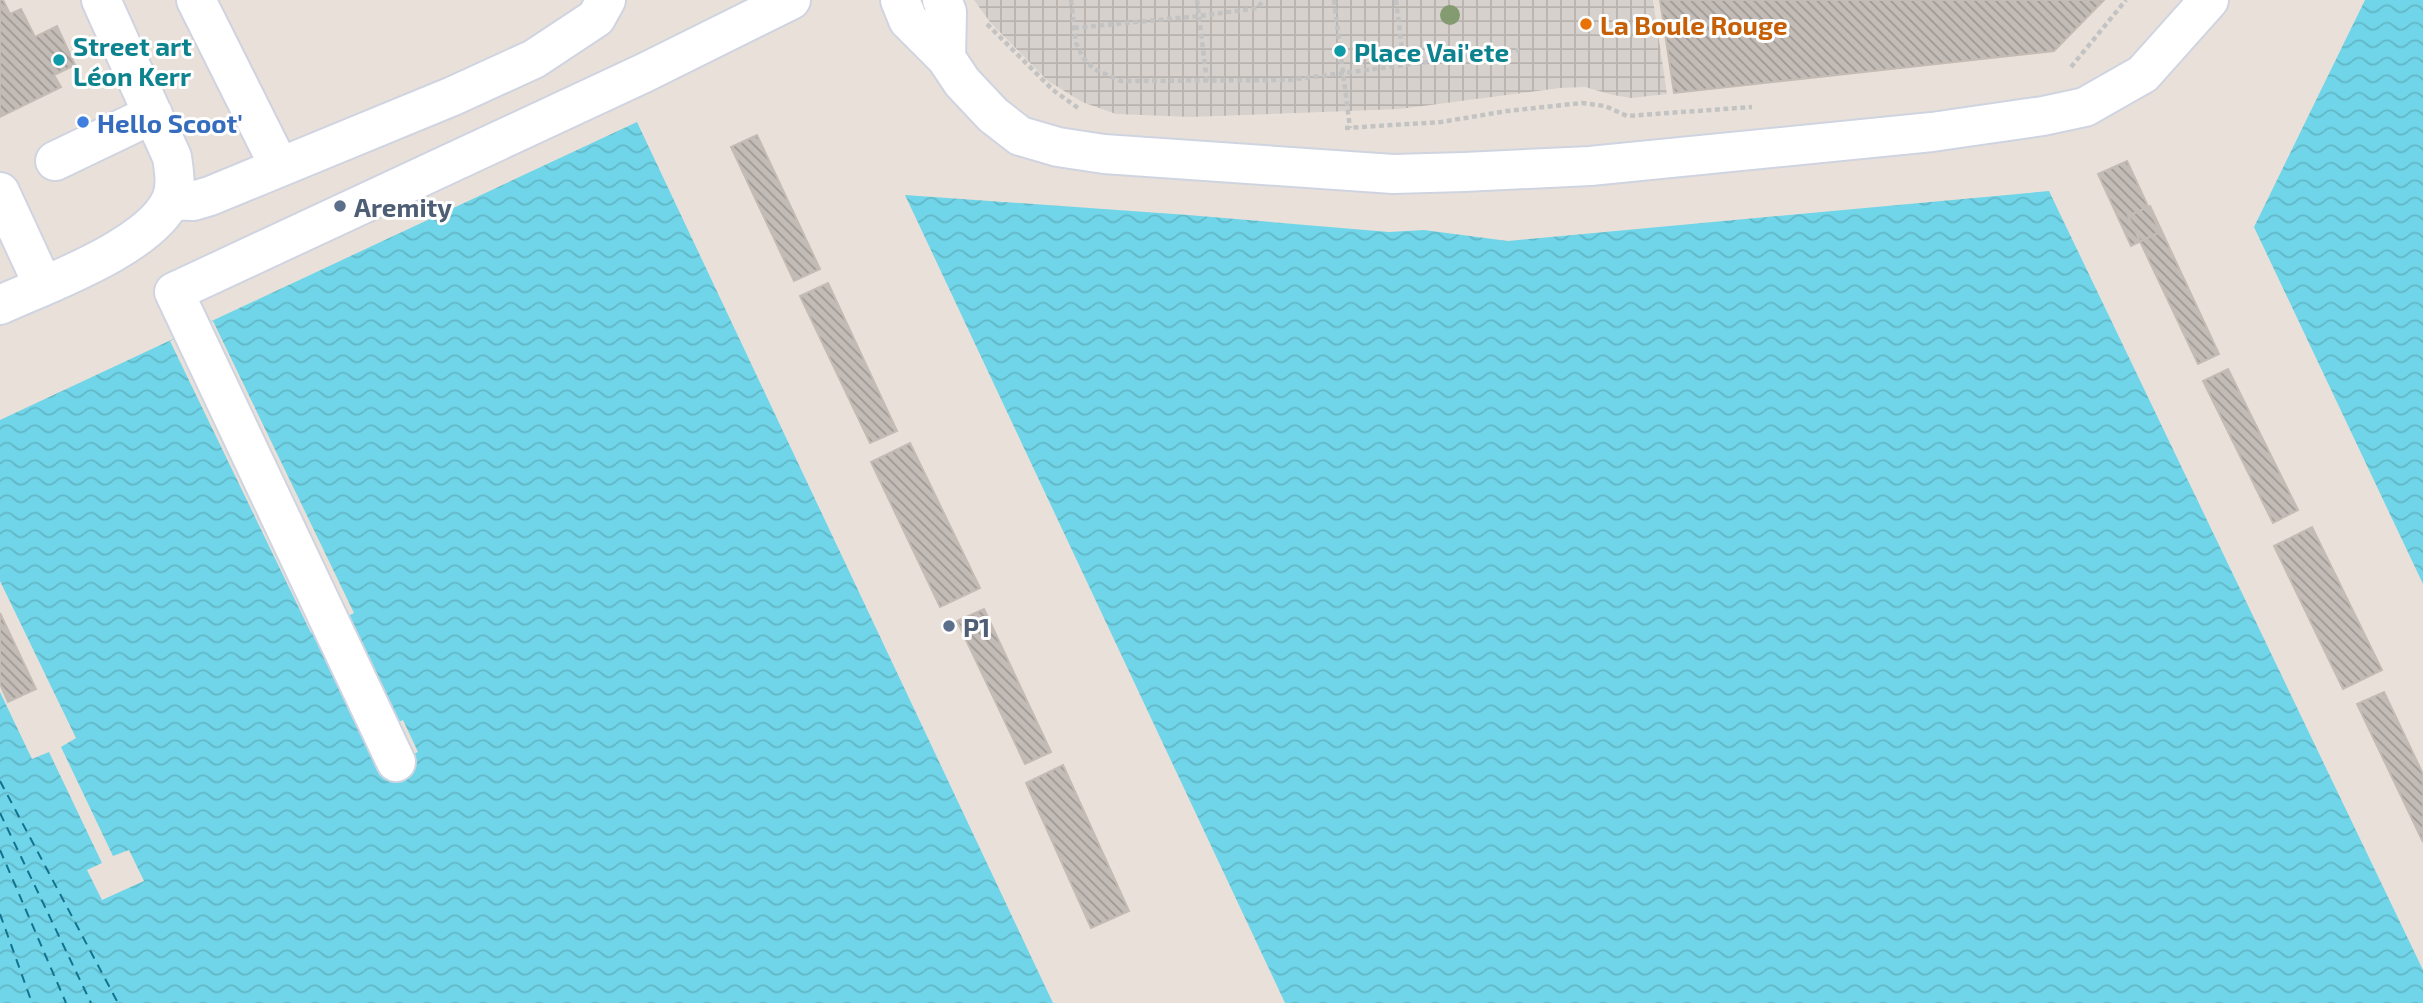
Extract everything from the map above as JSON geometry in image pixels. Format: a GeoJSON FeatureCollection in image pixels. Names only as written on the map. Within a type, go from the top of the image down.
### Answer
{"type":"FeatureCollection","features":[{"type":"Feature","properties":{"kind":"street"},"geometry":{"type":"LineString","coordinates":[[0,305],[104,258],[134,240],[152,225],[171,200],[176,180],[173,158],[101,0]]}},
{"type":"Feature","properties":{"kind":"street"},"geometry":{"type":"LineString","coordinates":[[196,0],[279,166]]}},
{"type":"Feature","properties":{"kind":"street"},"geometry":{"type":"LineString","coordinates":[[171,200],[192,201],[210,196],[534,60],[596,19],[606,0]]}},
{"type":"Feature","properties":{"kind":"street"},"geometry":{"type":"LineString","coordinates":[[396,762],[174,292],[645,73],[790,0]]}},
{"type":"Feature","properties":{"kind":"street"},"geometry":{"type":"LineString","coordinates":[[900,0],[908,20],[946,58],[962,82],[993,115],[1020,136],[1058,147],[1104,154],[1393,174],[1545,169],[1932,132],[2043,116],[2085,107],[2143,74],[2209,0]]}},
{"type":"Feature","properties":{"kind":"street"},"geometry":{"type":"LineString","coordinates":[[942,0],[947,12],[946,58]]}},
{"type":"Feature","properties":{"kind":"street"},"geometry":{"type":"LineString","coordinates":[[55,161],[153,114]]}},
{"type":"Feature","properties":{"kind":"street"},"geometry":{"type":"LineString","coordinates":[[0,192],[43,285]]}},
{"type":"Feature","properties":{"kind":"path"},"geometry":{"type":"LineString","coordinates":[[1071,0],[1076,43],[1084,59],[1105,75],[1121,81],[1290,80],[1519,50]]}},
{"type":"Feature","properties":{"kind":"path"},"geometry":{"type":"LineString","coordinates":[[1197,0],[1207,82]]}},
{"type":"Feature","properties":{"kind":"path"},"geometry":{"type":"LineString","coordinates":[[1074,28],[1258,8],[1263,0]]}},
{"type":"Feature","properties":{"kind":"path"},"geometry":{"type":"LineString","coordinates":[[1334,0],[1350,128]]}},
{"type":"Feature","properties":{"kind":"path"},"geometry":{"type":"LineString","coordinates":[[1396,0],[1404,66]]}},
{"type":"Feature","properties":{"kind":"path"},"geometry":{"type":"LineString","coordinates":[[2070,68],[2126,0]]}},
{"type":"Feature","properties":{"kind":"path"},"geometry":{"type":"LineString","coordinates":[[982,17],[1053,90],[1088,112]]}},
{"type":"Feature","properties":{"kind":"path"},"geometry":{"type":"LineString","coordinates":[[1337,128],[1441,122],[1582,103],[1605,106],[1627,116],[1758,106]]}},
{"type":"Feature","properties":{"kind":"shaded area","name":"Place Vai'ete"},"geometry":{"type":"Polygon","coordinates":[[[974,0],[1653,0],[1667,94],[1631,98],[1585,87],[1400,109],[1191,117],[1116,114],[1082,102],[1048,81],[990,22],[974,0]]]}},
{"type":"Feature","properties":{"kind":"water"},"geometry":{"type":"Polygon","coordinates":[[[2365,0],[2423,0],[2423,584],[2254,227],[2365,0]]]}},
{"type":"Feature","properties":{"kind":"water"},"geometry":{"type":"Polygon","coordinates":[[[637,122],[1053,1003],[0,1003],[0,420],[637,122]]]}},
{"type":"Feature","properties":{"kind":"water"},"geometry":{"type":"Polygon","coordinates":[[[2049,191],[2423,970],[2423,1003],[1285,1003],[905,195],[1389,232],[1424,230],[1508,241],[2049,191]]]}},
{"type":"Feature","properties":{"kind":"pier"},"geometry":{"type":"Polygon","coordinates":[[[213,321],[354,613],[339,620],[389,726],[403,720],[418,752],[379,770],[363,738],[375,733],[326,626],[311,633],[170,341],[213,321]]]}},
{"type":"Feature","properties":{"kind":"pier"},"geometry":{"type":"Polygon","coordinates":[[[0,581],[76,738],[61,747],[113,856],[129,850],[144,881],[102,900],[87,870],[102,863],[49,752],[32,759],[0,692],[0,581]]]}},
{"type":"Feature","properties":{"kind":"building"},"geometry":{"type":"Polygon","coordinates":[[[0,0],[3,0],[10,14],[21,9],[35,37],[57,26],[75,65],[54,75],[61,87],[0,117],[0,0]]]}},
{"type":"Feature","properties":{"kind":"building"},"geometry":{"type":"Polygon","coordinates":[[[1660,0],[2104,0],[2054,51],[1674,93],[1660,0]]]}},
{"type":"Feature","properties":{"kind":"building"},"geometry":{"type":"Polygon","coordinates":[[[757,135],[820,269],[794,281],[731,147],[757,135]]]}},
{"type":"Feature","properties":{"kind":"building"},"geometry":{"type":"Polygon","coordinates":[[[2127,161],[2160,232],[2131,246],[2098,174],[2127,161]]]}},
{"type":"Feature","properties":{"kind":"building"},"geometry":{"type":"Polygon","coordinates":[[[2150,206],[2219,354],[2198,364],[2128,216],[2150,206]]]}},
{"type":"Feature","properties":{"kind":"building"},"geometry":{"type":"Polygon","coordinates":[[[828,283],[897,431],[870,443],[800,296],[828,283]]]}},
{"type":"Feature","properties":{"kind":"building"},"geometry":{"type":"Polygon","coordinates":[[[2228,369],[2298,510],[2273,523],[2203,381],[2228,369]]]}},
{"type":"Feature","properties":{"kind":"building"},"geometry":{"type":"Polygon","coordinates":[[[910,443],[980,588],[940,607],[871,462],[910,443]]]}},
{"type":"Feature","properties":{"kind":"building"},"geometry":{"type":"Polygon","coordinates":[[[2312,527],[2382,670],[2343,689],[2274,546],[2312,527]]]}},
{"type":"Feature","properties":{"kind":"building"},"geometry":{"type":"Polygon","coordinates":[[[984,609],[1051,752],[1025,764],[957,621],[984,609]]]}},
{"type":"Feature","properties":{"kind":"building"},"geometry":{"type":"Polygon","coordinates":[[[0,613],[36,689],[8,702],[0,684],[0,613]]]}},
{"type":"Feature","properties":{"kind":"building"},"geometry":{"type":"Polygon","coordinates":[[[2384,692],[2423,774],[2423,842],[2357,704],[2384,692]]]}},
{"type":"Feature","properties":{"kind":"building"},"geometry":{"type":"Polygon","coordinates":[[[1063,765],[1129,911],[1091,928],[1026,783],[1063,765]]]}},
{"type":"Feature","properties":{"kind":"ferry route"},"geometry":{"type":"LineString","coordinates":[[0,781],[118,1003]]}},
{"type":"Feature","properties":{"kind":"ferry route"},"geometry":{"type":"LineString","coordinates":[[0,813],[91,1003]]}},
{"type":"Feature","properties":{"kind":"ferry route"},"geometry":{"type":"LineString","coordinates":[[0,850],[66,1003]]}},
{"type":"Feature","properties":{"kind":"ferry route"},"geometry":{"type":"LineString","coordinates":[[0,914],[32,1003]]}},
{"type":"Feature","properties":{"kind":"place","name":"La Boule Rouge"},"geometry":{"type":"Point","coordinates":[1586,24]}},
{"type":"Feature","properties":{"kind":"place","name":"Place Vai'ete"},"geometry":{"type":"Point","coordinates":[1340,51]}},
{"type":"Feature","properties":{"kind":"place","name":"Street art Léon Kerr"},"geometry":{"type":"Point","coordinates":[59,60]}},
{"type":"Feature","properties":{"kind":"place","name":"Hello Scoot'"},"geometry":{"type":"Point","coordinates":[83,122]}},
{"type":"Feature","properties":{"kind":"place","name":"Aremity"},"geometry":{"type":"Point","coordinates":[340,206]}},
{"type":"Feature","properties":{"kind":"place","name":"P1"},"geometry":{"type":"Point","coordinates":[949,626]}}]}
